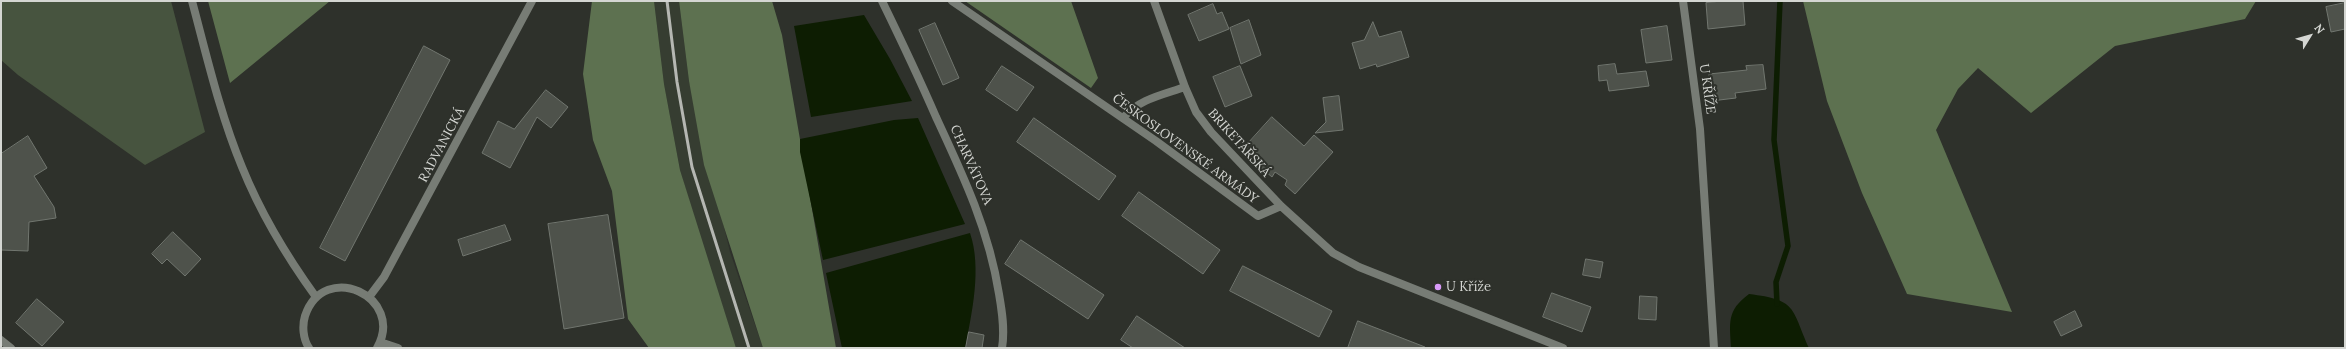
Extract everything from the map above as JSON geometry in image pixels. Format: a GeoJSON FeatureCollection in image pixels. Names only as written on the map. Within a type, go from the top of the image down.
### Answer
{"type":"FeatureCollection","features":[{"type":"Feature","properties":{"kind":"street"},"geometry":{"type":"LineString","coordinates":[[192,1],[220,103],[242,167],[265,216],[294,267],[316,297]]}},
{"type":"Feature","properties":{"kind":"street","name":"RADVANICKÁ"},"geometry":{"type":"LineString","coordinates":[[369,297],[384,277],[399,250],[532,1]]}},
{"type":"Feature","properties":{"kind":"street","name":"CHARVÁTOVA"},"geometry":{"type":"LineString","coordinates":[[882,1],[970,190],[983,224],[1001,301],[1003,317],[1002,348]]}},
{"type":"Feature","properties":{"kind":"street","name":"ČESKOSLOVENSKÉ ARMÁDY"},"geometry":{"type":"LineString","coordinates":[[952,1],[1123,118],[1258,216],[1281,206]]}},
{"type":"Feature","properties":{"kind":"street","name":"BRIKETÁŘSKÁ"},"geometry":{"type":"LineString","coordinates":[[1154,1],[1185,87],[1196,112],[1212,132],[1281,206]]}},
{"type":"Feature","properties":{"kind":"street","name":"U KŘÍŽE"},"geometry":{"type":"LineString","coordinates":[[1683,1],[1700,129],[1714,348]]}},
{"type":"Feature","properties":{"kind":"street"},"geometry":{"type":"LineString","coordinates":[[1123,118],[1132,108],[1141,102],[1185,87]]}},
{"type":"Feature","properties":{"kind":"street"},"geometry":{"type":"LineString","coordinates":[[1281,206],[1333,253],[1359,267],[1563,348]]}},
{"type":"Feature","properties":{"kind":"street"},"geometry":{"type":"LineString","coordinates":[[309,348],[303,333],[303,320],[308,308],[316,297],[327,290],[342,287],[357,289],[369,297],[377,306],[382,318],[383,330],[379,345],[398,348]]}},
{"type":"Feature","properties":{"kind":"street"},"geometry":{"type":"LineString","coordinates":[[1,340],[10,348]]}},
{"type":"Feature","properties":{"kind":"shaded area"},"geometry":{"type":"Polygon","coordinates":[[[1,1],[171,1],[205,132],[145,165],[18,75],[1,60],[1,1]]]}},
{"type":"Feature","properties":{"kind":"shaded area"},"geometry":{"type":"Polygon","coordinates":[[[208,1],[330,1],[230,83],[208,1]]]}},
{"type":"Feature","properties":{"kind":"shaded area"},"geometry":{"type":"Polygon","coordinates":[[[592,1],[654,1],[664,84],[680,170],[736,348],[649,348],[628,319],[612,191],[593,140],[583,74],[592,1]]]}},
{"type":"Feature","properties":{"kind":"shaded area"},"geometry":{"type":"Polygon","coordinates":[[[654,1],[679,1],[689,81],[730,252],[763,348],[736,348],[707,260],[680,170],[664,84],[654,1]]]}},
{"type":"Feature","properties":{"kind":"shaded area"},"geometry":{"type":"Polygon","coordinates":[[[679,1],[772,1],[782,35],[836,348],[763,348],[704,165],[689,81],[679,1]]]}},
{"type":"Feature","properties":{"kind":"shaded area"},"geometry":{"type":"Polygon","coordinates":[[[965,1],[1071,1],[1098,78],[1091,88],[965,1]]]}},
{"type":"Feature","properties":{"kind":"shaded area"},"geometry":{"type":"Polygon","coordinates":[[[1803,1],[2256,1],[2245,19],[2115,46],[2031,113],[1978,68],[1958,89],[1936,130],[2012,312],[1907,294],[1862,193],[1827,101],[1803,1]]]}},
{"type":"Feature","properties":{"kind":"shaded area"},"geometry":{"type":"Polygon","coordinates":[[[864,15],[890,59],[912,101],[811,117],[794,26],[864,15]]]}},
{"type":"Feature","properties":{"kind":"shaded area"},"geometry":{"type":"Polygon","coordinates":[[[918,118],[965,224],[823,260],[800,152],[800,139],[894,120],[918,118]]]}},
{"type":"Feature","properties":{"kind":"shaded area"},"geometry":{"type":"Polygon","coordinates":[[[970,233],[974,247],[976,276],[973,305],[965,348],[842,348],[826,273],[970,233]]]}},
{"type":"Feature","properties":{"kind":"shaded area"},"geometry":{"type":"Polygon","coordinates":[[[1749,294],[1776,299],[1790,308],[1795,314],[1809,348],[1731,348],[1730,324],[1733,312],[1736,306],[1749,294]]]}},
{"type":"Feature","properties":{"kind":"building"},"geometry":{"type":"Polygon","coordinates":[[[1743,1],[1745,25],[1708,29],[1706,3],[1743,1]]]}},
{"type":"Feature","properties":{"kind":"building"},"geometry":{"type":"Polygon","coordinates":[[[2345,3],[2345,29],[2331,32],[2326,7],[2345,3]]]}},
{"type":"Feature","properties":{"kind":"building"},"geometry":{"type":"Polygon","coordinates":[[[1213,4],[1217,14],[1222,12],[1229,29],[1199,41],[1188,15],[1213,4]]]}},
{"type":"Feature","properties":{"kind":"building"},"geometry":{"type":"Polygon","coordinates":[[[1249,20],[1261,55],[1241,64],[1230,28],[1249,20]]]}},
{"type":"Feature","properties":{"kind":"building"},"geometry":{"type":"Polygon","coordinates":[[[1373,22],[1379,37],[1401,31],[1409,57],[1377,67],[1376,64],[1360,69],[1352,43],[1364,40],[1373,22]]]}},
{"type":"Feature","properties":{"kind":"building"},"geometry":{"type":"Polygon","coordinates":[[[935,23],[959,78],[943,85],[919,30],[935,23]]]}},
{"type":"Feature","properties":{"kind":"building"},"geometry":{"type":"Polygon","coordinates":[[[1667,26],[1672,60],[1646,63],[1641,30],[1667,26]]]}},
{"type":"Feature","properties":{"kind":"building"},"geometry":{"type":"Polygon","coordinates":[[[424,46],[450,60],[345,261],[320,248],[424,46]]]}},
{"type":"Feature","properties":{"kind":"building"},"geometry":{"type":"Polygon","coordinates":[[[1615,64],[1617,74],[1646,71],[1649,86],[1609,91],[1607,80],[1599,81],[1598,66],[1615,64]]]}},
{"type":"Feature","properties":{"kind":"building"},"geometry":{"type":"Polygon","coordinates":[[[1763,65],[1766,89],[1735,93],[1736,98],[1711,101],[1709,74],[1747,70],[1746,66],[1763,65]]]}},
{"type":"Feature","properties":{"kind":"building"},"geometry":{"type":"Polygon","coordinates":[[[1002,66],[1034,87],[1017,111],[986,90],[1002,66]]]}},
{"type":"Feature","properties":{"kind":"building"},"geometry":{"type":"Polygon","coordinates":[[[1240,66],[1252,96],[1225,107],[1213,77],[1240,66]]]}},
{"type":"Feature","properties":{"kind":"building"},"geometry":{"type":"Polygon","coordinates":[[[546,90],[568,107],[551,128],[537,117],[510,168],[482,153],[498,121],[514,129],[546,90]]]}},
{"type":"Feature","properties":{"kind":"building"},"geometry":{"type":"Polygon","coordinates":[[[1339,96],[1343,130],[1315,133],[1326,122],[1323,98],[1339,96]]]}},
{"type":"Feature","properties":{"kind":"building"},"geometry":{"type":"Polygon","coordinates":[[[1272,117],[1304,146],[1314,135],[1333,152],[1295,194],[1285,185],[1287,180],[1275,172],[1272,177],[1260,167],[1262,164],[1244,148],[1272,117]]]}},
{"type":"Feature","properties":{"kind":"building"},"geometry":{"type":"Polygon","coordinates":[[[1034,118],[1116,176],[1099,200],[1017,142],[1034,118]]]}},
{"type":"Feature","properties":{"kind":"building"},"geometry":{"type":"Polygon","coordinates":[[[28,136],[47,168],[34,176],[54,207],[56,218],[29,222],[28,251],[1,250],[1,154],[28,136]]]}},
{"type":"Feature","properties":{"kind":"building"},"geometry":{"type":"Polygon","coordinates":[[[1139,192],[1220,250],[1203,274],[1122,216],[1139,192]]]}},
{"type":"Feature","properties":{"kind":"building"},"geometry":{"type":"Polygon","coordinates":[[[608,215],[624,318],[564,329],[548,224],[608,215]]]}},
{"type":"Feature","properties":{"kind":"building"},"geometry":{"type":"Polygon","coordinates":[[[505,225],[511,240],[463,256],[458,240],[505,225]]]}},
{"type":"Feature","properties":{"kind":"building"},"geometry":{"type":"Polygon","coordinates":[[[173,232],[201,259],[185,276],[167,259],[162,264],[152,254],[173,232]]]}},
{"type":"Feature","properties":{"kind":"building"},"geometry":{"type":"Polygon","coordinates":[[[1021,240],[1104,295],[1088,319],[1005,264],[1021,240]]]}},
{"type":"Feature","properties":{"kind":"building"},"geometry":{"type":"Polygon","coordinates":[[[1586,259],[1603,262],[1600,278],[1583,275],[1586,259]]]}},
{"type":"Feature","properties":{"kind":"building"},"geometry":{"type":"Polygon","coordinates":[[[1243,266],[1332,311],[1319,337],[1230,291],[1243,266]]]}},
{"type":"Feature","properties":{"kind":"building"},"geometry":{"type":"Polygon","coordinates":[[[1552,293],[1591,307],[1582,332],[1543,317],[1552,293]]]}},
{"type":"Feature","properties":{"kind":"building"},"geometry":{"type":"Polygon","coordinates":[[[1640,296],[1657,297],[1656,320],[1639,319],[1640,296]]]}},
{"type":"Feature","properties":{"kind":"building"},"geometry":{"type":"Polygon","coordinates":[[[37,299],[64,322],[42,346],[16,323],[37,299]]]}},
{"type":"Feature","properties":{"kind":"building"},"geometry":{"type":"Polygon","coordinates":[[[2075,311],[2082,326],[2061,336],[2054,322],[2075,311]]]}},
{"type":"Feature","properties":{"kind":"building"},"geometry":{"type":"Polygon","coordinates":[[[1137,316],[1185,348],[1133,348],[1121,340],[1137,316]]]}},
{"type":"Feature","properties":{"kind":"building"},"geometry":{"type":"Polygon","coordinates":[[[1358,321],[1425,347],[1425,348],[1348,348],[1358,321]]]}},
{"type":"Feature","properties":{"kind":"building"},"geometry":{"type":"Polygon","coordinates":[[[969,332],[984,335],[982,348],[966,348],[969,332]]]}},
{"type":"Feature","properties":{"kind":"waterway"},"geometry":{"type":"LineString","coordinates":[[1777,304],[1776,282],[1788,246],[1774,140],[1780,1]]}},
{"type":"Feature","properties":{"kind":"railway"},"geometry":{"type":"LineString","coordinates":[[667,1],[677,82],[692,167],[749,348]]}},
{"type":"Feature","properties":{"kind":"place","name":"U Kříže"},"geometry":{"type":"Point","coordinates":[1438,287]}}]}
